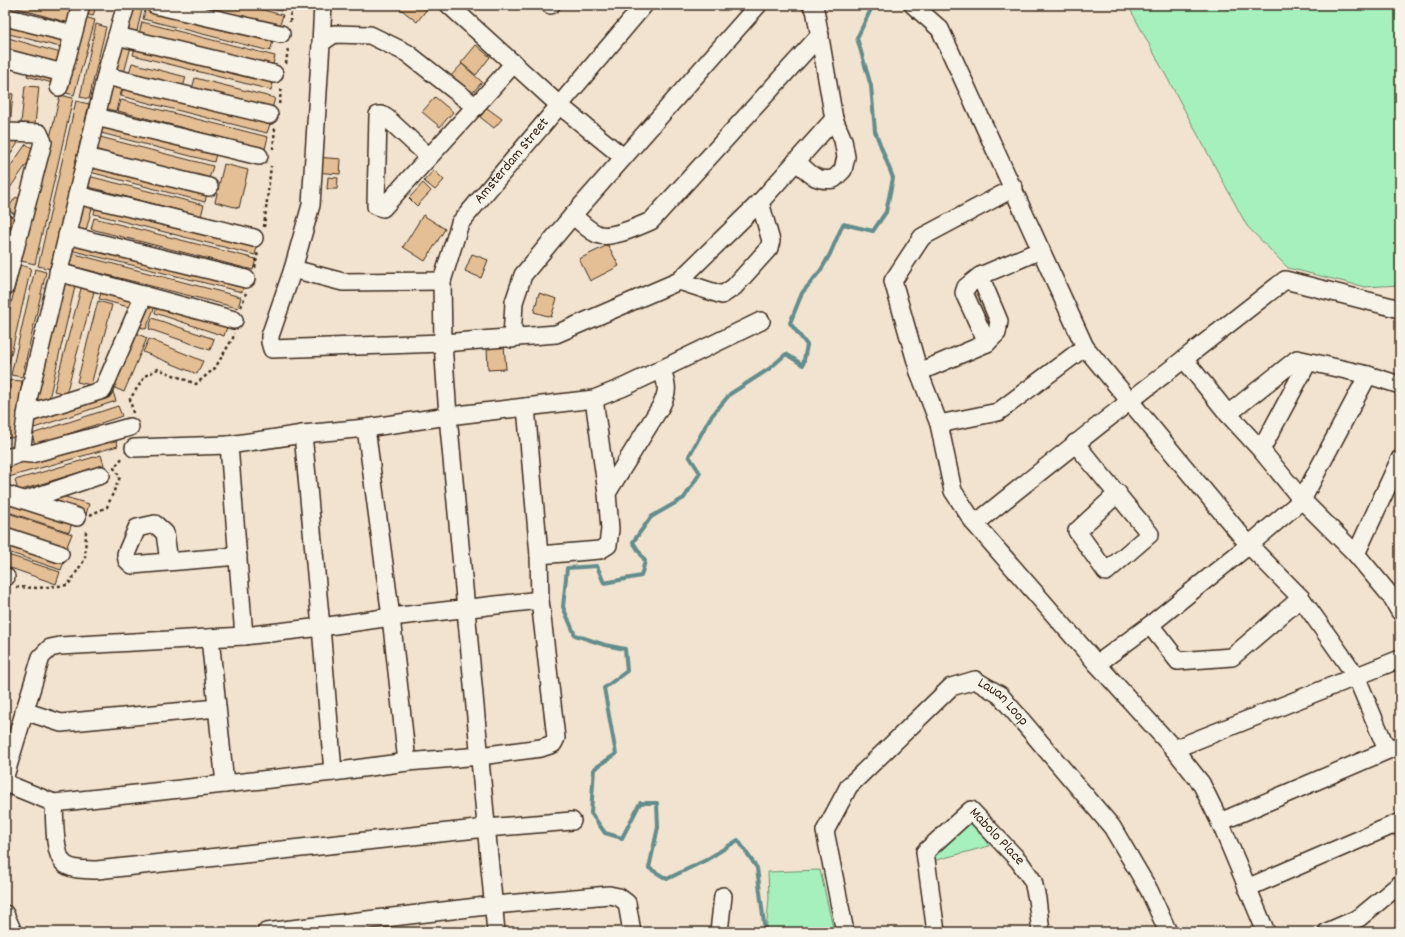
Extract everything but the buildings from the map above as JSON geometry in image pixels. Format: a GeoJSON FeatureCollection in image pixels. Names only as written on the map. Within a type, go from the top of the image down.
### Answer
{"type":"FeatureCollection","features":[{"type":"Feature","properties":{"kind":"street"},"geometry":{"type":"LineString","coordinates":[[5,59],[61,80],[81,5]]}},
{"type":"Feature","properties":{"kind":"street"},"geometry":{"type":"LineString","coordinates":[[21,453],[29,395],[106,76],[126,5]]}},
{"type":"Feature","properties":{"kind":"street"},"geometry":{"type":"LineString","coordinates":[[155,5],[286,34]]}},
{"type":"Feature","properties":{"kind":"street"},"geometry":{"type":"LineString","coordinates":[[323,5],[311,205],[293,269],[270,336],[272,349],[443,343],[556,334],[679,281],[760,202],[834,119]]}},
{"type":"Feature","properties":{"kind":"street"},"geometry":{"type":"LineString","coordinates":[[450,5],[559,104],[623,157]]}},
{"type":"Feature","properties":{"kind":"street","name":"Amsterdam Street"},"geometry":{"type":"LineString","coordinates":[[496,932],[448,416],[443,343],[442,281],[460,223],[644,5]]}},
{"type":"Feature","properties":{"kind":"street"},"geometry":{"type":"LineString","coordinates":[[512,338],[514,302],[523,275],[623,157],[758,5]]}},
{"type":"Feature","properties":{"kind":"street"},"geometry":{"type":"LineString","coordinates":[[796,161],[815,177],[824,180],[834,179],[843,170],[846,157],[842,140],[834,119],[815,9],[811,5]]}},
{"type":"Feature","properties":{"kind":"street"},"geometry":{"type":"LineString","coordinates":[[912,5],[940,29],[1014,188],[1085,347],[1249,545],[1301,598],[1356,676],[1394,748],[1220,822]]}},
{"type":"Feature","properties":{"kind":"street"},"geometry":{"type":"LineString","coordinates":[[5,17],[74,34]]}},
{"type":"Feature","properties":{"kind":"street"},"geometry":{"type":"LineString","coordinates":[[321,43],[334,34],[370,35],[407,53],[476,107]]}},
{"type":"Feature","properties":{"kind":"street"},"geometry":{"type":"LineString","coordinates":[[573,215],[585,227],[599,235],[617,234],[652,221],[820,35]]}},
{"type":"Feature","properties":{"kind":"street"},"geometry":{"type":"LineString","coordinates":[[117,36],[280,76]]}},
{"type":"Feature","properties":{"kind":"street"},"geometry":{"type":"LineString","coordinates":[[428,156],[387,118],[382,115],[378,115],[376,206],[383,208],[428,156],[476,107],[514,63]]}},
{"type":"Feature","properties":{"kind":"street"},"geometry":{"type":"LineString","coordinates":[[106,76],[274,115]]}},
{"type":"Feature","properties":{"kind":"street"},"geometry":{"type":"LineString","coordinates":[[96,117],[268,156]]}},
{"type":"Feature","properties":{"kind":"street"},"geometry":{"type":"LineString","coordinates":[[5,132],[39,134],[43,142],[5,287]]}},
{"type":"Feature","properties":{"kind":"street"},"geometry":{"type":"LineString","coordinates":[[86,157],[209,187]]}},
{"type":"Feature","properties":{"kind":"street"},"geometry":{"type":"LineString","coordinates":[[1014,188],[922,237],[893,281],[919,372],[939,424],[953,491],[975,524],[1097,664],[1174,749],[1201,783],[1220,822],[1266,932]]}},
{"type":"Feature","properties":{"kind":"street"},"geometry":{"type":"LineString","coordinates":[[77,195],[258,240]]}},
{"type":"Feature","properties":{"kind":"street"},"geometry":{"type":"LineString","coordinates":[[679,281],[722,294],[734,287],[770,248],[770,241],[760,202]]}},
{"type":"Feature","properties":{"kind":"street"},"geometry":{"type":"LineString","coordinates":[[67,236],[250,279]]}},
{"type":"Feature","properties":{"kind":"street"},"geometry":{"type":"LineString","coordinates":[[919,372],[986,343],[964,293],[966,287],[980,276],[1041,250]]}},
{"type":"Feature","properties":{"kind":"street"},"geometry":{"type":"LineString","coordinates":[[293,269],[344,282],[442,281]]}},
{"type":"Feature","properties":{"kind":"street"},"geometry":{"type":"LineString","coordinates":[[58,272],[236,318]]}},
{"type":"Feature","properties":{"kind":"street"},"geometry":{"type":"LineString","coordinates":[[975,524],[1076,443],[1286,280],[1400,309]]}},
{"type":"Feature","properties":{"kind":"street"},"geometry":{"type":"LineString","coordinates":[[26,414],[103,390],[144,295]]}},
{"type":"Feature","properties":{"kind":"street"},"geometry":{"type":"LineString","coordinates":[[130,451],[229,445],[302,434],[366,428],[448,416],[594,400],[761,321]]}},
{"type":"Feature","properties":{"kind":"street"},"geometry":{"type":"LineString","coordinates":[[939,424],[998,412],[1085,347]]}},
{"type":"Feature","properties":{"kind":"street"},"geometry":{"type":"LineString","coordinates":[[1184,359],[1228,414],[1261,450],[1302,500],[1356,554],[1390,594],[1400,612]]}},
{"type":"Feature","properties":{"kind":"street"},"geometry":{"type":"LineString","coordinates":[[1228,414],[1297,359],[1368,375],[1400,385]]}},
{"type":"Feature","properties":{"kind":"street"},"geometry":{"type":"LineString","coordinates":[[1261,450],[1308,362]]}},
{"type":"Feature","properties":{"kind":"street"},"geometry":{"type":"LineString","coordinates":[[607,493],[661,406],[666,395],[666,384],[662,369]]}},
{"type":"Feature","properties":{"kind":"street"},"geometry":{"type":"LineString","coordinates":[[1097,664],[1150,625],[1302,500],[1368,375]]}},
{"type":"Feature","properties":{"kind":"street"},"geometry":{"type":"LineString","coordinates":[[539,556],[600,550],[608,545],[610,529],[607,493],[594,400]]}},
{"type":"Feature","properties":{"kind":"street"},"geometry":{"type":"LineString","coordinates":[[5,784],[54,803],[333,772],[408,762],[480,756],[541,748],[554,744],[556,738],[540,600],[539,556],[526,407]]}},
{"type":"Feature","properties":{"kind":"street"},"geometry":{"type":"LineString","coordinates":[[5,459],[21,453],[31,454],[132,423]]}},
{"type":"Feature","properties":{"kind":"street"},"geometry":{"type":"LineString","coordinates":[[366,428],[391,617],[408,762]]}},
{"type":"Feature","properties":{"kind":"street"},"geometry":{"type":"LineString","coordinates":[[302,434],[322,627],[333,772]]}},
{"type":"Feature","properties":{"kind":"street"},"geometry":{"type":"LineString","coordinates":[[1076,443],[1118,493],[1150,534],[1106,572],[1077,531],[1118,493]]}},
{"type":"Feature","properties":{"kind":"street"},"geometry":{"type":"LineString","coordinates":[[229,445],[244,636]]}},
{"type":"Feature","properties":{"kind":"street"},"geometry":{"type":"LineString","coordinates":[[1356,554],[1400,459]]}},
{"type":"Feature","properties":{"kind":"street"},"geometry":{"type":"LineString","coordinates":[[26,500],[101,475]]}},
{"type":"Feature","properties":{"kind":"street"},"geometry":{"type":"LineString","coordinates":[[5,494],[83,519]]}},
{"type":"Feature","properties":{"kind":"street"},"geometry":{"type":"LineString","coordinates":[[5,536],[60,554]]}},
{"type":"Feature","properties":{"kind":"street"},"geometry":{"type":"LineString","coordinates":[[168,562],[238,556]]}},
{"type":"Feature","properties":{"kind":"street"},"geometry":{"type":"LineString","coordinates":[[1150,625],[1178,661],[1232,657],[1301,598]]}},
{"type":"Feature","properties":{"kind":"street"},"geometry":{"type":"LineString","coordinates":[[5,776],[41,657],[50,648],[60,646],[244,636],[540,600]]}},
{"type":"Feature","properties":{"kind":"street"},"geometry":{"type":"LineString","coordinates":[[210,638],[225,784]]}},
{"type":"Feature","properties":{"kind":"street"},"geometry":{"type":"LineString","coordinates":[[1174,749],[1400,659]]}},
{"type":"Feature","properties":{"kind":"street","name":"Lauan Loop"},"geometry":{"type":"LineString","coordinates":[[845,932],[824,831],[849,786],[952,687],[975,680],[1000,695],[1112,826],[1149,890],[1168,932]]}},
{"type":"Feature","properties":{"kind":"street"},"geometry":{"type":"LineString","coordinates":[[24,712],[61,723],[217,708]]}},
{"type":"Feature","properties":{"kind":"street"},"geometry":{"type":"LineString","coordinates":[[54,803],[57,846],[61,861],[67,866],[76,869],[97,870],[486,828],[572,821]]}},
{"type":"Feature","properties":{"kind":"street","name":"Mabolo Place"},"geometry":{"type":"LineString","coordinates":[[936,932],[925,852],[971,810],[1019,861],[1033,881],[1041,932]]}},
{"type":"Feature","properties":{"kind":"street"},"geometry":{"type":"LineString","coordinates":[[1247,888],[1400,822]]}},
{"type":"Feature","properties":{"kind":"street"},"geometry":{"type":"LineString","coordinates":[[1327,932],[1359,918],[1400,884]]}},
{"type":"Feature","properties":{"kind":"street"},"geometry":{"type":"LineString","coordinates":[[266,932],[295,930],[494,905],[610,895],[619,897],[627,903],[632,932]]}},
{"type":"Feature","properties":{"kind":"street"},"geometry":{"type":"LineString","coordinates":[[718,932],[723,896]]}},
{"type":"Feature","properties":{"kind":"street"},"geometry":{"type":"LineString","coordinates":[[5,914],[13,932]]}},
{"type":"Feature","properties":{"kind":"path"},"geometry":{"type":"LineString","coordinates":[[132,423],[130,399],[145,376],[158,369],[196,384],[215,368],[233,338],[236,318],[250,279],[258,240],[265,219],[268,156],[286,34],[292,5]]}},
{"type":"Feature","properties":{"kind":"path"},"geometry":{"type":"LineString","coordinates":[[7,580],[38,588],[68,585],[85,559],[83,519],[107,507],[120,477],[114,468],[130,451]]}},
{"type":"Feature","properties":{"kind":"green space"},"geometry":{"type":"Polygon","coordinates":[[[1128,5],[1400,5],[1400,285],[1365,287],[1288,268],[1247,226],[1128,5]]]}},
{"type":"Feature","properties":{"kind":"green space"},"geometry":{"type":"Polygon","coordinates":[[[972,821],[989,846],[933,861],[931,852],[972,821]]]}},
{"type":"Feature","properties":{"kind":"green space"},"geometry":{"type":"Polygon","coordinates":[[[820,870],[834,932],[766,932],[769,898],[768,872],[820,870]]]}},
{"type":"Feature","properties":{"kind":"waterway"},"geometry":{"type":"LineString","coordinates":[[763,932],[764,924],[757,868],[738,840],[706,860],[667,879],[649,868],[658,827],[657,803],[640,803],[622,838],[605,833],[591,813],[594,769],[616,754],[604,688],[627,671],[625,649],[605,645],[575,635],[563,607],[567,568],[597,566],[604,583],[641,576],[645,561],[633,542],[651,517],[684,498],[700,473],[689,456],[710,418],[730,394],[769,369],[786,354],[803,365],[807,345],[790,323],[802,293],[821,270],[830,254],[843,224],[873,231],[886,212],[893,178],[875,131],[871,86],[857,38],[873,5]]}}]}
